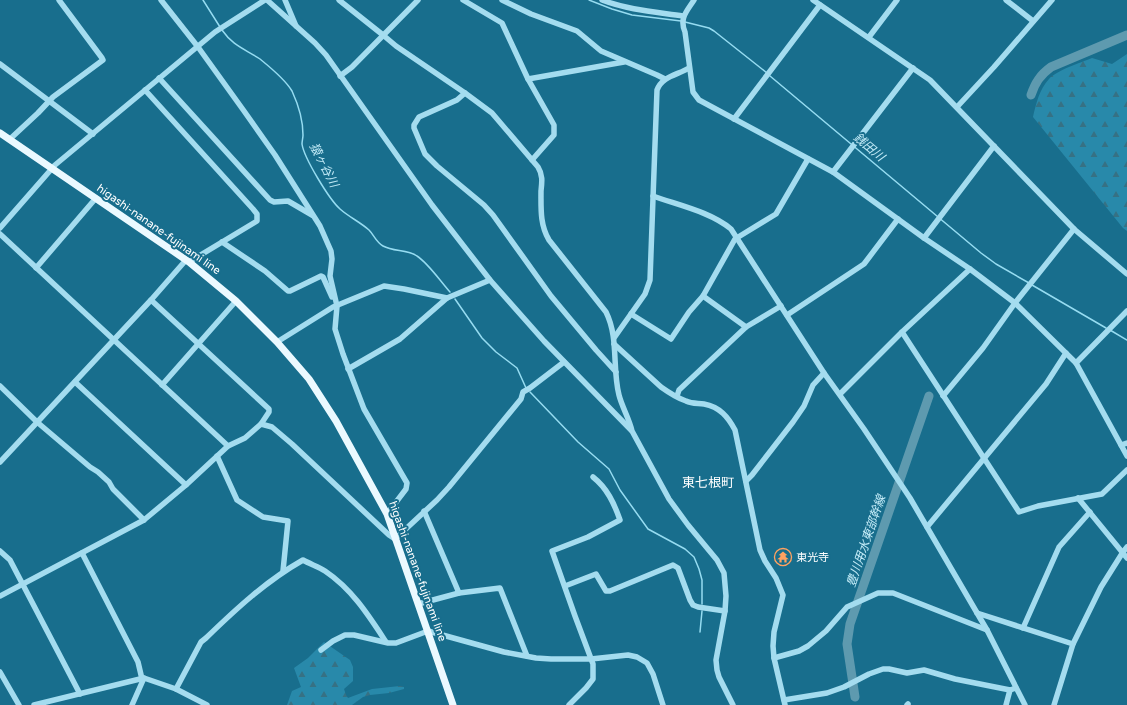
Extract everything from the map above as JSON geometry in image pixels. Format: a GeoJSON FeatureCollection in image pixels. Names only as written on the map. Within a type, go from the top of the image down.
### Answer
{"type":"FeatureCollection","features":[{"type":"Feature","properties":{"kind":"main road","name":"higashi-nanane-fujinami line"},"geometry":{"type":"LineString","coordinates":[[0,132],[187,261],[236,301],[277,342],[309,379],[336,421],[387,514],[453,705]]}},
{"type":"Feature","properties":{"kind":"street"},"geometry":{"type":"LineString","coordinates":[[10,139],[53,97],[103,60],[59,0]]}},
{"type":"Feature","properties":{"kind":"street"},"geometry":{"type":"LineString","coordinates":[[161,0],[198,47],[275,154],[320,226],[331,251],[332,259],[330,276],[336,306],[335,329],[348,369],[364,409],[407,481],[406,488],[387,514]]}},
{"type":"Feature","properties":{"kind":"street"},"geometry":{"type":"LineString","coordinates":[[0,228],[52,169],[159,78],[221,28],[266,0],[315,43],[326,55],[432,205],[490,280],[544,341],[632,431]]}},
{"type":"Feature","properties":{"kind":"street"},"geometry":{"type":"LineString","coordinates":[[285,0],[297,28]]}},
{"type":"Feature","properties":{"kind":"street"},"geometry":{"type":"LineString","coordinates":[[339,0],[396,46],[492,113],[538,167],[542,175],[541,219],[544,232],[606,312],[611,323],[614,338],[619,396],[632,431],[669,499],[717,560],[724,573],[726,590],[725,612],[716,660],[719,677],[733,705]]}},
{"type":"Feature","properties":{"kind":"street"},"geometry":{"type":"LineString","coordinates":[[340,76],[352,67],[418,0]]}},
{"type":"Feature","properties":{"kind":"street"},"geometry":{"type":"LineString","coordinates":[[463,0],[502,23],[528,79],[554,125],[555,132],[550,142],[532,160]]}},
{"type":"Feature","properties":{"kind":"street"},"geometry":{"type":"LineString","coordinates":[[502,0],[531,14],[577,30],[601,51],[665,79]]}},
{"type":"Feature","properties":{"kind":"street"},"geometry":{"type":"LineString","coordinates":[[602,0],[640,10],[683,16]]}},
{"type":"Feature","properties":{"kind":"street"},"geometry":{"type":"LineString","coordinates":[[694,0],[683,16],[682,25],[685,32],[689,68],[695,96],[704,103],[833,172],[924,238],[970,269],[1015,303],[1076,363],[1124,444],[1127,456]]}},
{"type":"Feature","properties":{"kind":"street"},"geometry":{"type":"LineString","coordinates":[[813,0],[820,3],[930,80],[1074,229],[1127,274]]}},
{"type":"Feature","properties":{"kind":"street"},"geometry":{"type":"LineString","coordinates":[[869,37],[897,0]]}},
{"type":"Feature","properties":{"kind":"street"},"geometry":{"type":"LineString","coordinates":[[1006,0],[1033,21]]}},
{"type":"Feature","properties":{"kind":"street"},"geometry":{"type":"LineString","coordinates":[[957,107],[1052,0]]}},
{"type":"Feature","properties":{"kind":"street"},"geometry":{"type":"LineString","coordinates":[[734,119],[820,3]]}},
{"type":"Feature","properties":{"kind":"street"},"geometry":{"type":"LineString","coordinates":[[528,79],[624,62]]}},
{"type":"Feature","properties":{"kind":"street"},"geometry":{"type":"LineString","coordinates":[[0,64],[93,134]]}},
{"type":"Feature","properties":{"kind":"street"},"geometry":{"type":"LineString","coordinates":[[614,338],[645,294],[650,280],[657,90],[659,85],[665,79],[689,68]]}},
{"type":"Feature","properties":{"kind":"street"},"geometry":{"type":"LineString","coordinates":[[833,172],[914,68]]}},
{"type":"Feature","properties":{"kind":"street"},"geometry":{"type":"LineString","coordinates":[[159,78],[270,200],[274,202],[288,201],[314,217]]}},
{"type":"Feature","properties":{"kind":"street"},"geometry":{"type":"LineString","coordinates":[[0,462],[187,261],[257,221],[257,214],[254,208],[145,90]]}},
{"type":"Feature","properties":{"kind":"street"},"geometry":{"type":"LineString","coordinates":[[465,93],[457,100],[419,117],[416,120],[414,128],[425,154],[437,166],[484,205],[493,215],[551,296],[616,372]]}},
{"type":"Feature","properties":{"kind":"street"},"geometry":{"type":"LineString","coordinates":[[924,238],[994,146]]}},
{"type":"Feature","properties":{"kind":"street"},"geometry":{"type":"LineString","coordinates":[[632,314],[671,339],[702,296],[737,238],[771,217],[779,210],[808,159]]}},
{"type":"Feature","properties":{"kind":"street"},"geometry":{"type":"LineString","coordinates":[[654,196],[712,217],[724,223],[731,229],[824,373],[840,394],[910,498],[977,612],[987,630],[1013,689],[1025,705]]}},
{"type":"Feature","properties":{"kind":"street"},"geometry":{"type":"LineString","coordinates":[[36,268],[96,198]]}},
{"type":"Feature","properties":{"kind":"street"},"geometry":{"type":"LineString","coordinates":[[787,315],[864,264],[898,219]]}},
{"type":"Feature","properties":{"kind":"street"},"geometry":{"type":"LineString","coordinates":[[943,396],[983,348],[1015,303],[1074,229]]}},
{"type":"Feature","properties":{"kind":"street"},"geometry":{"type":"LineString","coordinates":[[0,234],[228,446]]}},
{"type":"Feature","properties":{"kind":"street"},"geometry":{"type":"LineString","coordinates":[[222,242],[264,271],[288,291],[321,276],[323,277],[336,306]]}},
{"type":"Feature","properties":{"kind":"street"},"geometry":{"type":"LineString","coordinates":[[840,394],[902,332],[970,269]]}},
{"type":"Feature","properties":{"kind":"street"},"geometry":{"type":"LineString","coordinates":[[348,369],[400,339],[448,298],[490,280]]}},
{"type":"Feature","properties":{"kind":"street"},"geometry":{"type":"LineString","coordinates":[[277,342],[336,306],[388,286],[448,298]]}},
{"type":"Feature","properties":{"kind":"street"},"geometry":{"type":"LineString","coordinates":[[702,296],[746,327]]}},
{"type":"Feature","properties":{"kind":"street"},"geometry":{"type":"LineString","coordinates":[[0,596],[144,520],[186,485],[228,446],[245,438],[261,424],[269,412],[269,409],[151,300]]}},
{"type":"Feature","properties":{"kind":"street"},"geometry":{"type":"LineString","coordinates":[[162,384],[236,301]]}},
{"type":"Feature","properties":{"kind":"street"},"geometry":{"type":"LineString","coordinates":[[677,396],[679,390],[746,327],[781,306]]}},
{"type":"Feature","properties":{"kind":"street"},"geometry":{"type":"LineString","coordinates":[[1076,363],[1127,311]]}},
{"type":"Feature","properties":{"kind":"street"},"geometry":{"type":"LineString","coordinates":[[902,332],[1019,512],[1038,506],[1102,494],[1127,470]]}},
{"type":"Feature","properties":{"kind":"street"},"geometry":{"type":"LineString","coordinates":[[614,344],[661,386],[686,401],[711,406],[723,412],[730,420],[734,430],[746,481],[760,550],[776,578],[783,594],[774,632],[773,646],[774,658],[784,703],[827,693],[883,669],[907,673],[924,670],[955,679],[1013,689]]}},
{"type":"Feature","properties":{"kind":"street"},"geometry":{"type":"LineString","coordinates":[[926,526],[1046,384],[1066,353]]}},
{"type":"Feature","properties":{"kind":"street"},"geometry":{"type":"LineString","coordinates":[[261,424],[272,427],[292,444],[389,535],[396,539],[450,487],[521,399],[523,392],[564,362]]}},
{"type":"Feature","properties":{"kind":"street"},"geometry":{"type":"LineString","coordinates":[[746,481],[793,422],[804,406],[813,385],[824,373]]}},
{"type":"Feature","properties":{"kind":"street"},"geometry":{"type":"LineString","coordinates":[[75,382],[186,485]]}},
{"type":"Feature","properties":{"kind":"street"},"geometry":{"type":"LineString","coordinates":[[0,386],[37,422],[109,482],[113,489],[144,520]]}},
{"type":"Feature","properties":{"kind":"street"},"geometry":{"type":"LineString","coordinates":[[217,456],[238,500],[263,517],[288,521],[283,571]]}},
{"type":"Feature","properties":{"kind":"street"},"geometry":{"type":"LineString","coordinates":[[569,705],[593,679],[593,664],[552,550],[588,537],[620,520],[606,489],[593,478]]}},
{"type":"Feature","properties":{"kind":"street"},"geometry":{"type":"LineString","coordinates":[[1078,498],[1125,550],[1127,558]]}},
{"type":"Feature","properties":{"kind":"street"},"geometry":{"type":"LineString","coordinates":[[424,511],[460,593]]}},
{"type":"Feature","properties":{"kind":"street"},"geometry":{"type":"LineString","coordinates":[[1023,628],[1059,547],[1090,512]]}},
{"type":"Feature","properties":{"kind":"street"},"geometry":{"type":"LineString","coordinates":[[1054,705],[1073,644],[1101,587],[1125,550]]}},
{"type":"Feature","properties":{"kind":"street"},"geometry":{"type":"LineString","coordinates":[[0,551],[10,560],[80,694]]}},
{"type":"Feature","properties":{"kind":"street"},"geometry":{"type":"LineString","coordinates":[[82,553],[138,662],[143,678],[132,705]]}},
{"type":"Feature","properties":{"kind":"street"},"geometry":{"type":"LineString","coordinates":[[176,689],[201,642],[243,602],[283,571],[302,560],[334,577],[362,606],[386,642]]}},
{"type":"Feature","properties":{"kind":"street"},"geometry":{"type":"LineString","coordinates":[[565,586],[596,574],[606,591],[610,591],[673,565],[678,568],[693,605],[725,612]]}},
{"type":"Feature","properties":{"kind":"street"},"geometry":{"type":"LineString","coordinates":[[418,604],[460,593],[500,588],[526,656]]}},
{"type":"Feature","properties":{"kind":"street"},"geometry":{"type":"LineString","coordinates":[[774,658],[799,651],[808,646],[826,631],[847,607],[878,593],[893,594],[987,630]]}},
{"type":"Feature","properties":{"kind":"street"},"geometry":{"type":"LineString","coordinates":[[977,612],[1073,644]]}},
{"type":"Feature","properties":{"kind":"street"},"geometry":{"type":"LineString","coordinates":[[321,650],[333,641],[345,636],[354,635],[396,643],[428,631],[504,652],[526,656],[551,659],[628,655],[637,657],[647,663],[653,674],[663,705]]}},
{"type":"Feature","properties":{"kind":"street"},"geometry":{"type":"LineString","coordinates":[[0,672],[19,705]]}},
{"type":"Feature","properties":{"kind":"street"},"geometry":{"type":"LineString","coordinates":[[34,705],[143,678],[176,689],[207,705]]}},
{"type":"Feature","properties":{"kind":"street"},"geometry":{"type":"LineString","coordinates":[[1006,705],[1013,689]]}},
{"type":"Feature","properties":{"kind":"green space"},"geometry":{"type":"Polygon","coordinates":[[[1127,54],[1127,231],[1033,117],[1040,92],[1049,79],[1053,76],[1063,70],[1092,58],[1112,64],[1127,54]]]}},
{"type":"Feature","properties":{"kind":"green space"},"geometry":{"type":"Polygon","coordinates":[[[324,642],[350,660],[353,667],[353,681],[344,689],[348,698],[372,689],[400,686],[404,687],[404,689],[363,697],[352,705],[287,705],[292,691],[301,687],[294,668],[308,658],[324,642]]]}},
{"type":"Feature","properties":{"kind":"waterway","name":"猿ヶ谷川"},"geometry":{"type":"LineString","coordinates":[[203,0],[220,27]]}},
{"type":"Feature","properties":{"kind":"waterway","name":"銭田川"},"geometry":{"type":"LineString","coordinates":[[589,0],[632,15],[681,21]]}},
{"type":"Feature","properties":{"kind":"waterway","name":"銭田川"},"geometry":{"type":"LineString","coordinates":[[685,22],[709,28],[714,31],[767,73]]}},
{"type":"Feature","properties":{"kind":"waterway","name":"猿ヶ谷川"},"geometry":{"type":"LineString","coordinates":[[222,30],[235,44],[260,59],[273,70],[286,82],[292,91],[301,118],[303,130],[302,144],[307,159],[335,204],[343,212],[369,230],[383,246],[409,252],[421,259],[450,292]]}},
{"type":"Feature","properties":{"kind":"waterway","name":"豊川用水東部幹線"},"geometry":{"type":"LineString","coordinates":[[1031,95],[1038,80],[1051,67],[1127,35]]}},
{"type":"Feature","properties":{"kind":"waterway","name":"銭田川"},"geometry":{"type":"LineString","coordinates":[[770,76],[981,253],[996,264],[1029,283]]}},
{"type":"Feature","properties":{"kind":"waterway","name":"銭田川"},"geometry":{"type":"LineString","coordinates":[[1032,285],[1106,328]]}},
{"type":"Feature","properties":{"kind":"waterway","name":"猿ヶ谷川"},"geometry":{"type":"LineString","coordinates":[[455,299],[482,338],[496,352],[517,368],[526,388]]}},
{"type":"Feature","properties":{"kind":"waterway","name":"銭田川"},"geometry":{"type":"LineString","coordinates":[[1110,330],[1127,340]]}},
{"type":"Feature","properties":{"kind":"waterway"},"geometry":{"type":"LineString","coordinates":[[530,392],[578,442],[609,469],[620,490],[648,529],[685,549],[694,557],[702,580],[702,604]]}},
{"type":"Feature","properties":{"kind":"waterway","name":"豊川用水東部幹線"},"geometry":{"type":"LineString","coordinates":[[855,697],[847,644],[850,624],[929,396]]}},
{"type":"Feature","properties":{"kind":"waterway"},"geometry":{"type":"LineString","coordinates":[[700,632],[702,611]]}},
{"type":"Feature","properties":{"kind":"place","name":"東光寺"},"geometry":{"type":"Point","coordinates":[783,557]}},
{"type":"Feature","properties":{"kind":"district","name":"東七根町"},"geometry":{"type":"Point","coordinates":[708,482]}}]}
